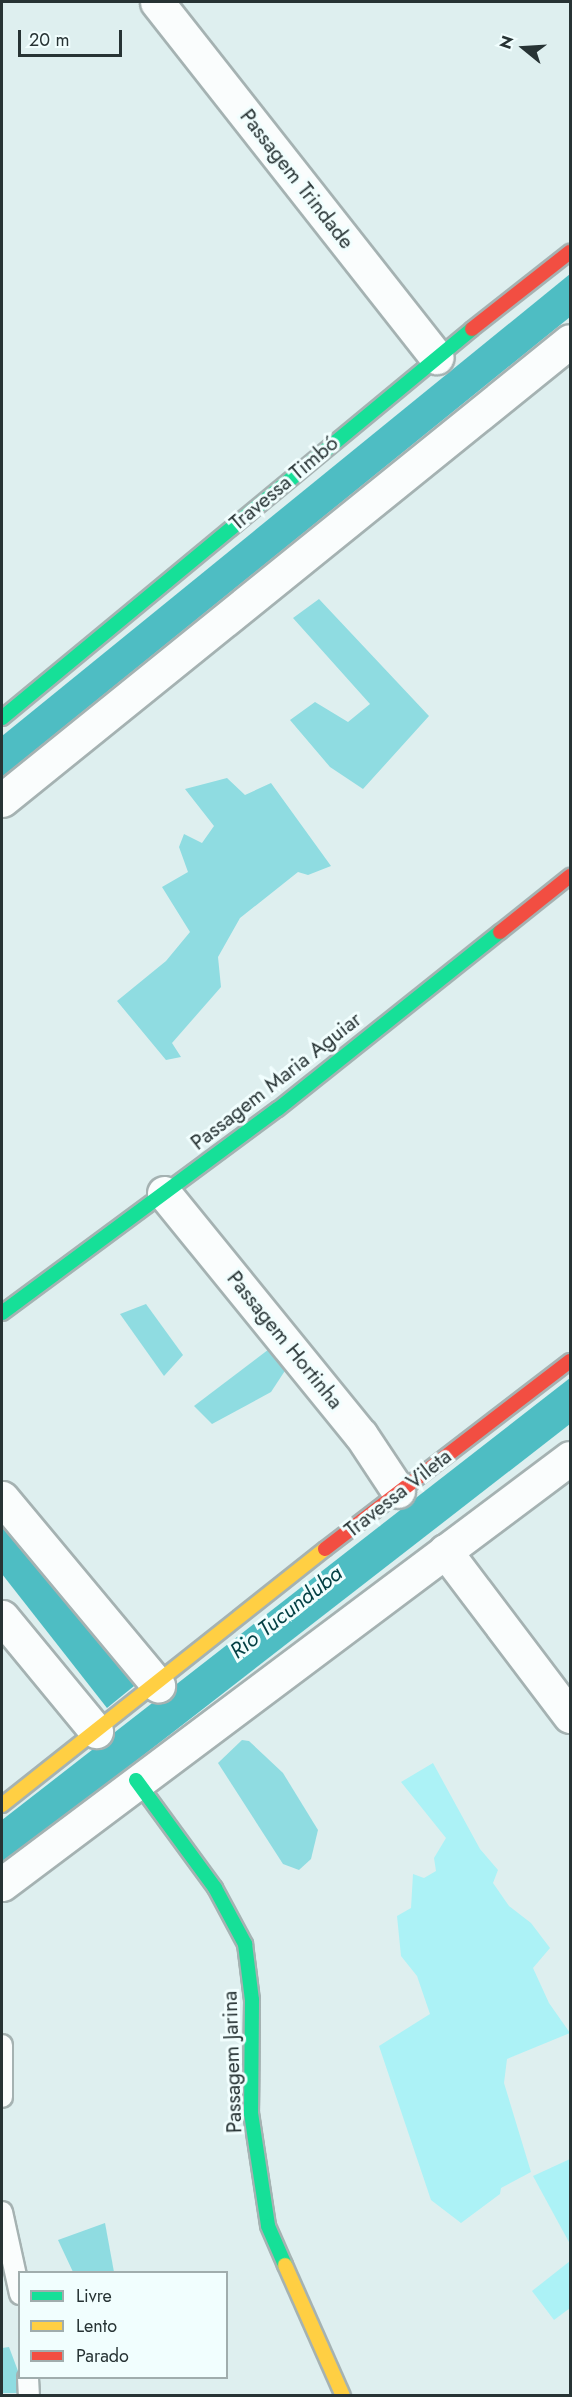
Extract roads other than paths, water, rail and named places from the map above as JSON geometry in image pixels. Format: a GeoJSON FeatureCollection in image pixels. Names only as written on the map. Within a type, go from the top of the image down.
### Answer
{"type":"FeatureCollection","features":[{"type":"Feature","properties":{"kind":"street","name":"Passagem Trindade"},"geometry":{"type":"LineString","coordinates":[[157,2],[436,357]]}},
{"type":"Feature","properties":{"kind":"street","name":"Travessa Timbó"},"geometry":{"type":"LineString","coordinates":[[2,718],[436,357],[570,252]]}},
{"type":"Feature","properties":{"kind":"street"},"geometry":{"type":"LineString","coordinates":[[2,800],[570,341]]}},
{"type":"Feature","properties":{"kind":"street","name":"Passagem Maria Aguiar"},"geometry":{"type":"LineString","coordinates":[[2,1313],[278,1109],[570,876]]}},
{"type":"Feature","properties":{"kind":"street","name":"Passagem Hortinha"},"geometry":{"type":"LineString","coordinates":[[164,1193],[361,1435],[398,1491]]}},
{"type":"Feature","properties":{"kind":"street","name":"Travessa Vileta"},"geometry":{"type":"LineString","coordinates":[[2,1805],[158,1685],[398,1491],[570,1361]]}},
{"type":"Feature","properties":{"kind":"street"},"geometry":{"type":"LineString","coordinates":[[2,1884],[136,1780],[570,1458]]}},
{"type":"Feature","properties":{"kind":"street"},"geometry":{"type":"LineString","coordinates":[[2,1498],[158,1685]]}},
{"type":"Feature","properties":{"kind":"street"},"geometry":{"type":"LineString","coordinates":[[445,1551],[570,1716]]}},
{"type":"Feature","properties":{"kind":"street"},"geometry":{"type":"LineString","coordinates":[[2,1617],[96,1731]]}},
{"type":"Feature","properties":{"kind":"street","name":"Passagem Jarina"},"geometry":{"type":"LineString","coordinates":[[136,1780],[215,1888],[245,1944],[252,2000],[251,2113],[268,2226],[343,2396]]}},
{"type":"Feature","properties":{"kind":"lane"},"geometry":{"type":"LineString","coordinates":[[2,2045],[2,2097]]}},
{"type":"Feature","properties":{"kind":"lane"},"geometry":{"type":"LineString","coordinates":[[2,2212],[18,2285]]}},
{"type":"Feature","properties":{"kind":"lane"},"geometry":{"type":"LineString","coordinates":[[27,2379],[29,2396]]}},
{"type":"Feature","properties":{"kind":"water"},"geometry":{"type":"Polygon","coordinates":[[[570,274],[570,317],[2,777],[2,736],[570,274]]]}},
{"type":"Feature","properties":{"kind":"water","name":"Rio Tucunduba"},"geometry":{"type":"Polygon","coordinates":[[[570,1378],[570,1424],[2,1865],[2,1820],[570,1378]]]}},
{"type":"Feature","properties":{"kind":"water"},"geometry":{"type":"Polygon","coordinates":[[[2,1524],[139,1682],[107,1708],[2,1574],[2,1524]]]}}]}
